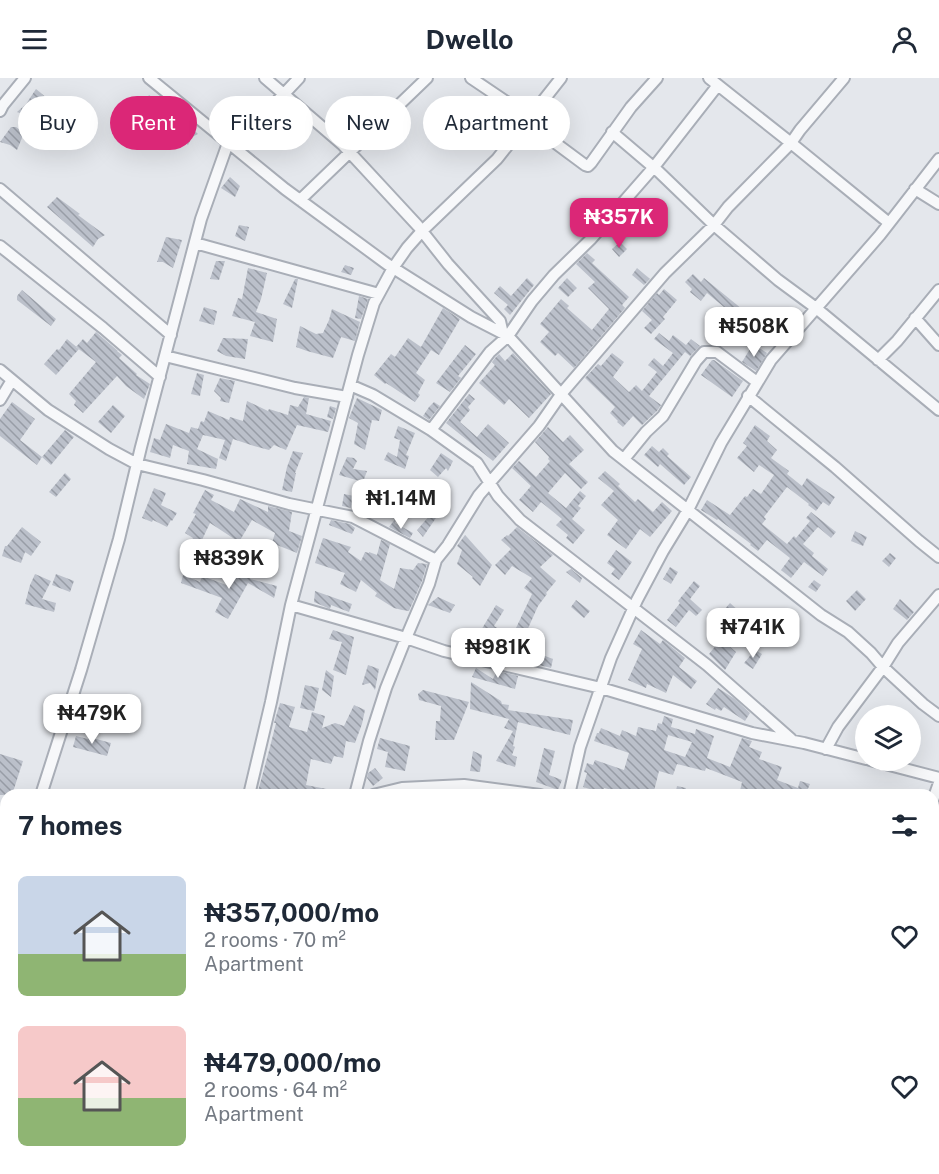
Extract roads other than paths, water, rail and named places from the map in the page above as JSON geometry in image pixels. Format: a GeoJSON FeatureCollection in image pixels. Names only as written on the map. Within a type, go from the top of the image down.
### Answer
{"type":"FeatureCollection","features":[{"type":"Feature","properties":{"kind":"street"},"geometry":{"type":"LineString","coordinates":[[1,107],[25,78]]}},
{"type":"Feature","properties":{"kind":"street"},"geometry":{"type":"LineString","coordinates":[[150,78],[209,127]]}},
{"type":"Feature","properties":{"kind":"street"},"geometry":{"type":"LineString","coordinates":[[265,78],[350,152],[500,321],[506,335]]}},
{"type":"Feature","properties":{"kind":"street"},"geometry":{"type":"LineString","coordinates":[[283,94],[299,78]]}},
{"type":"Feature","properties":{"kind":"street"},"geometry":{"type":"LineString","coordinates":[[300,200],[427,78]]}},
{"type":"Feature","properties":{"kind":"street"},"geometry":{"type":"LineString","coordinates":[[471,78],[498,96]]}},
{"type":"Feature","properties":{"kind":"street"},"geometry":{"type":"LineString","coordinates":[[547,96],[561,78]]}},
{"type":"Feature","properties":{"kind":"street"},"geometry":{"type":"LineString","coordinates":[[565,150],[588,166],[631,106],[657,78]]}},
{"type":"Feature","properties":{"kind":"street"},"geometry":{"type":"LineString","coordinates":[[709,78],[889,224]]}},
{"type":"Feature","properties":{"kind":"street"},"geometry":{"type":"LineString","coordinates":[[357,789],[369,741],[386,687],[429,584],[436,560],[479,495],[508,464],[562,393],[665,273],[791,143],[844,78]]}},
{"type":"Feature","properties":{"kind":"street"},"geometry":{"type":"LineString","coordinates":[[431,430],[532,301],[654,167],[718,85]]}},
{"type":"Feature","properties":{"kind":"street"},"geometry":{"type":"LineString","coordinates":[[612,132],[654,167],[714,225],[778,280],[816,308],[939,410]]}},
{"type":"Feature","properties":{"kind":"street"},"geometry":{"type":"LineString","coordinates":[[43,789],[116,550],[201,219],[229,150]]}},
{"type":"Feature","properties":{"kind":"street"},"geometry":{"type":"LineString","coordinates":[[237,150],[300,200],[393,268],[471,317],[506,335],[562,393],[613,451],[820,615],[848,632],[923,704],[939,716]]}},
{"type":"Feature","properties":{"kind":"street"},"geometry":{"type":"LineString","coordinates":[[250,789],[272,702],[291,605],[374,303],[407,248],[504,150]]}},
{"type":"Feature","properties":{"kind":"street"},"geometry":{"type":"LineString","coordinates":[[570,789],[580,747],[611,658],[633,609],[748,396],[771,360],[889,224],[939,159]]}},
{"type":"Feature","properties":{"kind":"street"},"geometry":{"type":"LineString","coordinates":[[0,189],[171,335]]}},
{"type":"Feature","properties":{"kind":"street"},"geometry":{"type":"LineString","coordinates":[[915,189],[939,204]]}},
{"type":"Feature","properties":{"kind":"street"},"geometry":{"type":"LineString","coordinates":[[195,243],[379,294]]}},
{"type":"Feature","properties":{"kind":"street"},"geometry":{"type":"LineString","coordinates":[[0,246],[103,328],[159,377]]}},
{"type":"Feature","properties":{"kind":"street"},"geometry":{"type":"LineString","coordinates":[[878,360],[897,341],[939,290]]}},
{"type":"Feature","properties":{"kind":"street"},"geometry":{"type":"LineString","coordinates":[[915,318],[939,345]]}},
{"type":"Feature","properties":{"kind":"street"},"geometry":{"type":"LineString","coordinates":[[624,459],[646,432],[663,416],[704,351],[717,352],[757,382]]}},
{"type":"Feature","properties":{"kind":"street"},"geometry":{"type":"LineString","coordinates":[[165,356],[295,388],[347,397]]}},
{"type":"Feature","properties":{"kind":"street"},"geometry":{"type":"LineString","coordinates":[[0,370],[48,410],[137,464],[289,504],[353,517],[436,560]]}},
{"type":"Feature","properties":{"kind":"street"},"geometry":{"type":"LineString","coordinates":[[0,400],[12,380]]}},
{"type":"Feature","properties":{"kind":"street"},"geometry":{"type":"LineString","coordinates":[[350,385],[373,395],[431,430],[477,463],[498,496],[520,520],[708,665],[793,741]]}},
{"type":"Feature","properties":{"kind":"street"},"geometry":{"type":"LineString","coordinates":[[748,396],[836,467],[939,557]]}},
{"type":"Feature","properties":{"kind":"street"},"geometry":{"type":"LineString","coordinates":[[826,749],[838,727],[898,643],[939,595]]}},
{"type":"Feature","properties":{"kind":"street"},"geometry":{"type":"LineString","coordinates":[[291,605],[444,651],[601,688],[752,733],[855,756]]}},
{"type":"Feature","properties":{"kind":"street"},"geometry":{"type":"LineString","coordinates":[[912,771],[939,778]]}},
{"type":"Feature","properties":{"kind":"street"},"geometry":{"type":"LineString","coordinates":[[398,789],[464,785],[494,789]]}}]}
